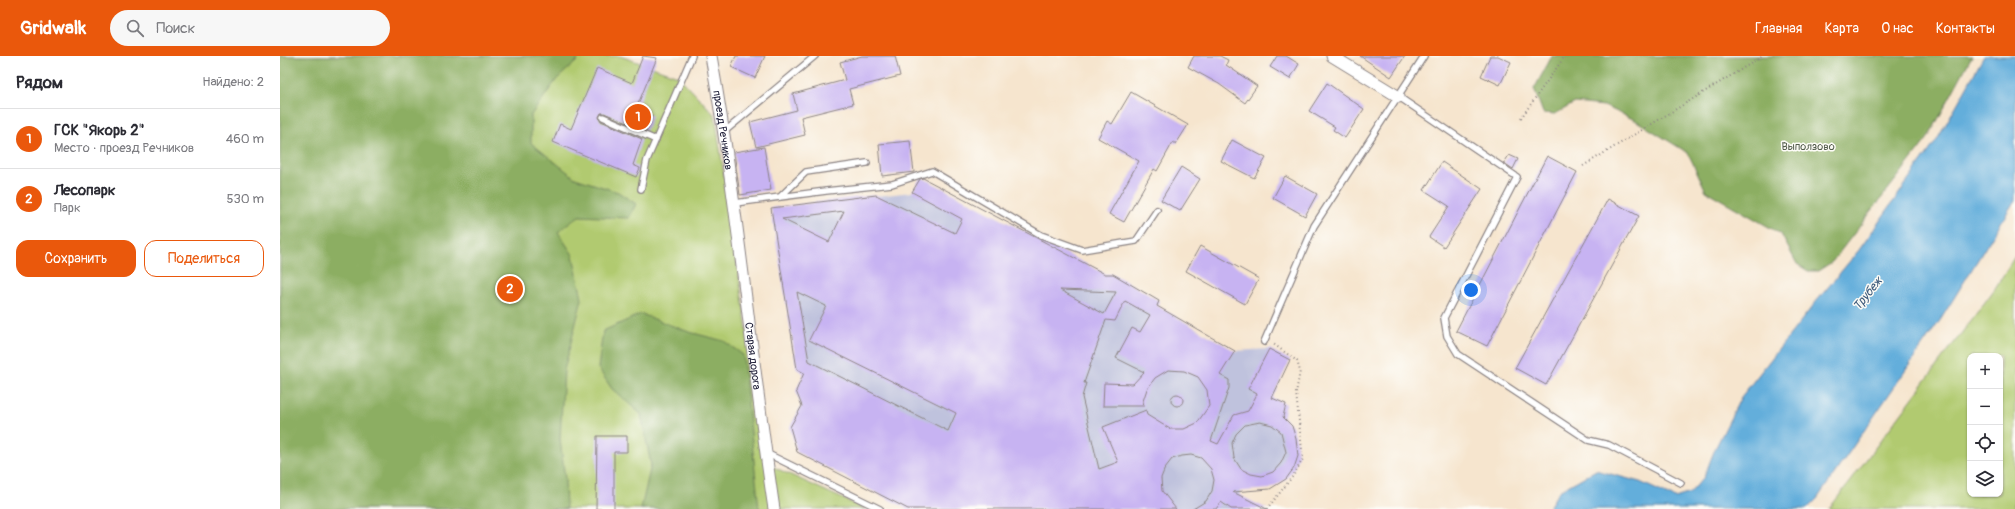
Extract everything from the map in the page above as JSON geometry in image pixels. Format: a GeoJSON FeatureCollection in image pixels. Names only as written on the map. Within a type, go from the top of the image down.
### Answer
{"type":"FeatureCollection","features":[{"type":"Feature","properties":{"kind":"street","name":"проезд Речников"},"geometry":{"type":"LineString","coordinates":[[712,56],[735,204]]}},
{"type":"Feature","properties":{"kind":"street"},"geometry":{"type":"LineString","coordinates":[[1332,56],[1399,96]]}},
{"type":"Feature","properties":{"kind":"street","name":"Старая дорога"},"geometry":{"type":"LineString","coordinates":[[735,204],[765,453],[774,509]]}},
{"type":"Feature","properties":{"kind":"lane"},"geometry":{"type":"LineString","coordinates":[[641,189],[647,160],[691,56]]}},
{"type":"Feature","properties":{"kind":"lane"},"geometry":{"type":"LineString","coordinates":[[724,132],[815,56]]}},
{"type":"Feature","properties":{"kind":"lane"},"geometry":{"type":"LineString","coordinates":[[1265,341],[1314,226],[1424,56]]}},
{"type":"Feature","properties":{"kind":"lane"},"geometry":{"type":"LineString","coordinates":[[1399,96],[1517,177],[1444,318],[1447,336],[1458,354],[1588,440],[1609,445],[1681,483]]}},
{"type":"Feature","properties":{"kind":"lane"},"geometry":{"type":"LineString","coordinates":[[603,117],[656,140]]}},
{"type":"Feature","properties":{"kind":"lane"},"geometry":{"type":"LineString","coordinates":[[779,197],[806,172],[867,163]]}},
{"type":"Feature","properties":{"kind":"lane"},"geometry":{"type":"LineString","coordinates":[[735,204],[779,197],[892,184],[932,171],[1041,234],[1082,250],[1136,241],[1157,210]]}},
{"type":"Feature","properties":{"kind":"lane"},"geometry":{"type":"LineString","coordinates":[[765,453],[880,509]]}},
{"type":"Feature","properties":{"kind":"path"},"geometry":{"type":"LineString","coordinates":[[1521,118],[1565,56]]}},
{"type":"Feature","properties":{"kind":"path"},"geometry":{"type":"LineString","coordinates":[[1584,166],[1763,56]]}},
{"type":"Feature","properties":{"kind":"path"},"geometry":{"type":"LineString","coordinates":[[1265,341],[1297,361],[1300,371],[1296,393],[1303,459],[1293,476],[1267,509]]}},
{"type":"Feature","properties":{"kind":"shaded area"},"geometry":{"type":"Polygon","coordinates":[[[921,177],[1105,274],[1113,274],[1159,301],[1157,306],[1235,351],[1269,349],[1290,360],[1272,398],[1286,404],[1283,417],[1292,426],[1296,439],[1298,456],[1294,468],[1243,487],[1239,495],[1256,509],[908,509],[797,452],[790,427],[801,406],[796,391],[804,373],[797,369],[771,208],[912,192],[921,177]]]}},
{"type":"Feature","properties":{"kind":"green space"},"geometry":{"type":"Polygon","coordinates":[[[280,56],[620,56],[678,76],[715,115],[767,464],[865,509],[280,509],[280,56]]]}},
{"type":"Feature","properties":{"kind":"green space"},"geometry":{"type":"Polygon","coordinates":[[[280,56],[579,56],[577,61],[557,79],[531,115],[531,143],[575,178],[618,192],[636,204],[629,218],[579,216],[558,232],[573,255],[582,299],[564,370],[560,439],[565,479],[566,509],[280,509],[280,56]]]}},
{"type":"Feature","properties":{"kind":"green space","name":"Выползово"},"geometry":{"type":"Polygon","coordinates":[[[1552,56],[1972,56],[1928,138],[1832,262],[1818,271],[1808,271],[1797,264],[1781,234],[1706,191],[1688,153],[1635,120],[1604,106],[1575,103],[1555,114],[1543,113],[1534,89],[1552,56]]]}},
{"type":"Feature","properties":{"kind":"green space"},"geometry":{"type":"Polygon","coordinates":[[[2015,256],[2015,509],[1829,509],[1994,290],[2015,256]]]}},
{"type":"Feature","properties":{"kind":"green space"},"geometry":{"type":"Polygon","coordinates":[[[641,314],[689,332],[724,341],[743,355],[759,509],[641,509],[651,465],[641,414],[612,389],[598,368],[603,331],[641,314]]]}},
{"type":"Feature","properties":{"kind":"water","name":"Трубеж"},"geometry":{"type":"Polygon","coordinates":[[[1984,56],[2015,56],[2015,200],[1941,319],[1817,499],[1807,509],[1548,509],[1559,491],[1596,470],[1640,482],[1675,498],[1690,493],[1704,477],[1715,449],[1741,397],[1859,250],[1937,140],[1984,56]]]}},
{"type":"Feature","properties":{"kind":"building"},"geometry":{"type":"Polygon","coordinates":[[[643,56],[657,58],[636,109],[652,116],[646,131],[604,113],[601,113],[599,117],[601,121],[642,139],[633,165],[640,168],[636,177],[553,142],[560,124],[571,129],[597,68],[632,83],[643,56]]]}},
{"type":"Feature","properties":{"kind":"building"},"geometry":{"type":"Polygon","coordinates":[[[736,56],[765,56],[755,78],[731,67],[736,56]]]}},
{"type":"Feature","properties":{"kind":"building"},"geometry":{"type":"Polygon","coordinates":[[[862,56],[895,56],[900,76],[849,89],[853,104],[801,117],[805,135],[756,147],[750,122],[797,110],[793,94],[845,80],[840,62],[862,56]]]}},
{"type":"Feature","properties":{"kind":"building"},"geometry":{"type":"Polygon","coordinates":[[[1194,56],[1220,56],[1228,60],[1226,65],[1257,86],[1245,103],[1219,84],[1188,67],[1194,56]]]}},
{"type":"Feature","properties":{"kind":"building"},"geometry":{"type":"Polygon","coordinates":[[[1277,56],[1286,56],[1299,64],[1290,79],[1270,67],[1277,56]]]}},
{"type":"Feature","properties":{"kind":"building"},"geometry":{"type":"Polygon","coordinates":[[[1360,56],[1405,56],[1391,77],[1360,56]]]}},
{"type":"Feature","properties":{"kind":"building"},"geometry":{"type":"Polygon","coordinates":[[[1490,56],[1498,56],[1511,62],[1500,85],[1481,76],[1490,56]]]}},
{"type":"Feature","properties":{"kind":"building"},"geometry":{"type":"Polygon","coordinates":[[[1327,83],[1364,109],[1345,138],[1333,130],[1335,127],[1309,111],[1327,83]]]}},
{"type":"Feature","properties":{"kind":"building"},"geometry":{"type":"Polygon","coordinates":[[[1131,92],[1188,125],[1176,144],[1173,142],[1157,171],[1154,169],[1124,222],[1109,214],[1139,161],[1098,138],[1107,121],[1112,124],[1131,92]]]}},
{"type":"Feature","properties":{"kind":"building"},"geometry":{"type":"Polygon","coordinates":[[[1232,140],[1266,158],[1254,178],[1221,161],[1232,140]]]}},
{"type":"Feature","properties":{"kind":"building"},"geometry":{"type":"Polygon","coordinates":[[[910,141],[914,172],[882,176],[879,144],[910,141]]]}},
{"type":"Feature","properties":{"kind":"building"},"geometry":{"type":"Polygon","coordinates":[[[764,147],[771,190],[740,195],[734,152],[764,147]]]}},
{"type":"Feature","properties":{"kind":"building"},"geometry":{"type":"Polygon","coordinates":[[[1509,155],[1518,159],[1513,169],[1504,163],[1509,155]]]}},
{"type":"Feature","properties":{"kind":"building"},"geometry":{"type":"Polygon","coordinates":[[[1547,156],[1577,172],[1487,346],[1456,331],[1547,156]]]}},
{"type":"Feature","properties":{"kind":"building"},"geometry":{"type":"Polygon","coordinates":[[[1442,162],[1482,189],[1444,247],[1429,237],[1449,206],[1424,190],[1442,162]]]}},
{"type":"Feature","properties":{"kind":"building"},"geometry":{"type":"Polygon","coordinates":[[[1181,167],[1200,179],[1180,211],[1161,200],[1181,167]]]}},
{"type":"Feature","properties":{"kind":"building"},"geometry":{"type":"Polygon","coordinates":[[[1285,176],[1317,194],[1305,216],[1273,198],[1285,176]]]}},
{"type":"Feature","properties":{"kind":"building"},"geometry":{"type":"Polygon","coordinates":[[[923,178],[1105,274],[1113,274],[1159,301],[1157,306],[1235,351],[1220,375],[1229,380],[1229,388],[1211,441],[1218,444],[1234,415],[1248,411],[1257,394],[1248,389],[1269,349],[1290,360],[1272,398],[1286,404],[1283,417],[1292,426],[1296,439],[1298,456],[1294,468],[1286,479],[1270,489],[1233,492],[1267,509],[1231,509],[1221,502],[1216,509],[1193,509],[1206,501],[1212,491],[1214,480],[1211,469],[1201,458],[1191,455],[1172,459],[1165,468],[1161,478],[1162,491],[1176,509],[908,509],[797,452],[790,427],[802,406],[796,391],[804,373],[797,369],[771,208],[876,195],[955,233],[962,219],[912,192],[920,179],[923,178]],[[844,211],[782,219],[829,242],[844,211]],[[1060,290],[1104,314],[1116,292],[1060,290]],[[797,292],[809,361],[948,431],[956,413],[809,340],[826,306],[797,292]],[[1125,301],[1115,321],[1106,320],[1084,383],[1086,383],[1082,397],[1099,469],[1118,462],[1103,427],[1146,410],[1147,415],[1170,429],[1184,429],[1197,423],[1209,406],[1207,390],[1198,377],[1184,371],[1168,370],[1155,378],[1147,389],[1143,401],[1144,406],[1103,406],[1104,383],[1133,384],[1144,372],[1116,358],[1132,328],[1140,332],[1150,315],[1125,301]],[[1260,422],[1245,425],[1236,434],[1232,443],[1234,458],[1241,469],[1251,474],[1262,476],[1273,472],[1281,463],[1286,452],[1281,432],[1272,425],[1260,422]]]}},
{"type":"Feature","properties":{"kind":"building"},"geometry":{"type":"Polygon","coordinates":[[[1608,199],[1639,216],[1546,385],[1515,368],[1608,199]]]}},
{"type":"Feature","properties":{"kind":"building"},"geometry":{"type":"Polygon","coordinates":[[[1200,246],[1259,279],[1245,304],[1186,271],[1200,246]]]}},
{"type":"Feature","properties":{"kind":"building"},"geometry":{"type":"Polygon","coordinates":[[[1177,394],[1181,396],[1183,400],[1181,404],[1177,406],[1173,404],[1171,400],[1173,396],[1177,394]]]}},
{"type":"Feature","properties":{"kind":"building"},"geometry":{"type":"Polygon","coordinates":[[[597,436],[627,436],[627,452],[614,452],[614,509],[596,509],[597,436]]]}},
{"type":"Feature","properties":{"kind":"place","name":"ГСК \"Якорь 2\""},"geometry":{"type":"Point","coordinates":[638,117]}},
{"type":"Feature","properties":{"kind":"place","name":"Лесопарк"},"geometry":{"type":"Point","coordinates":[510,289]}}]}
